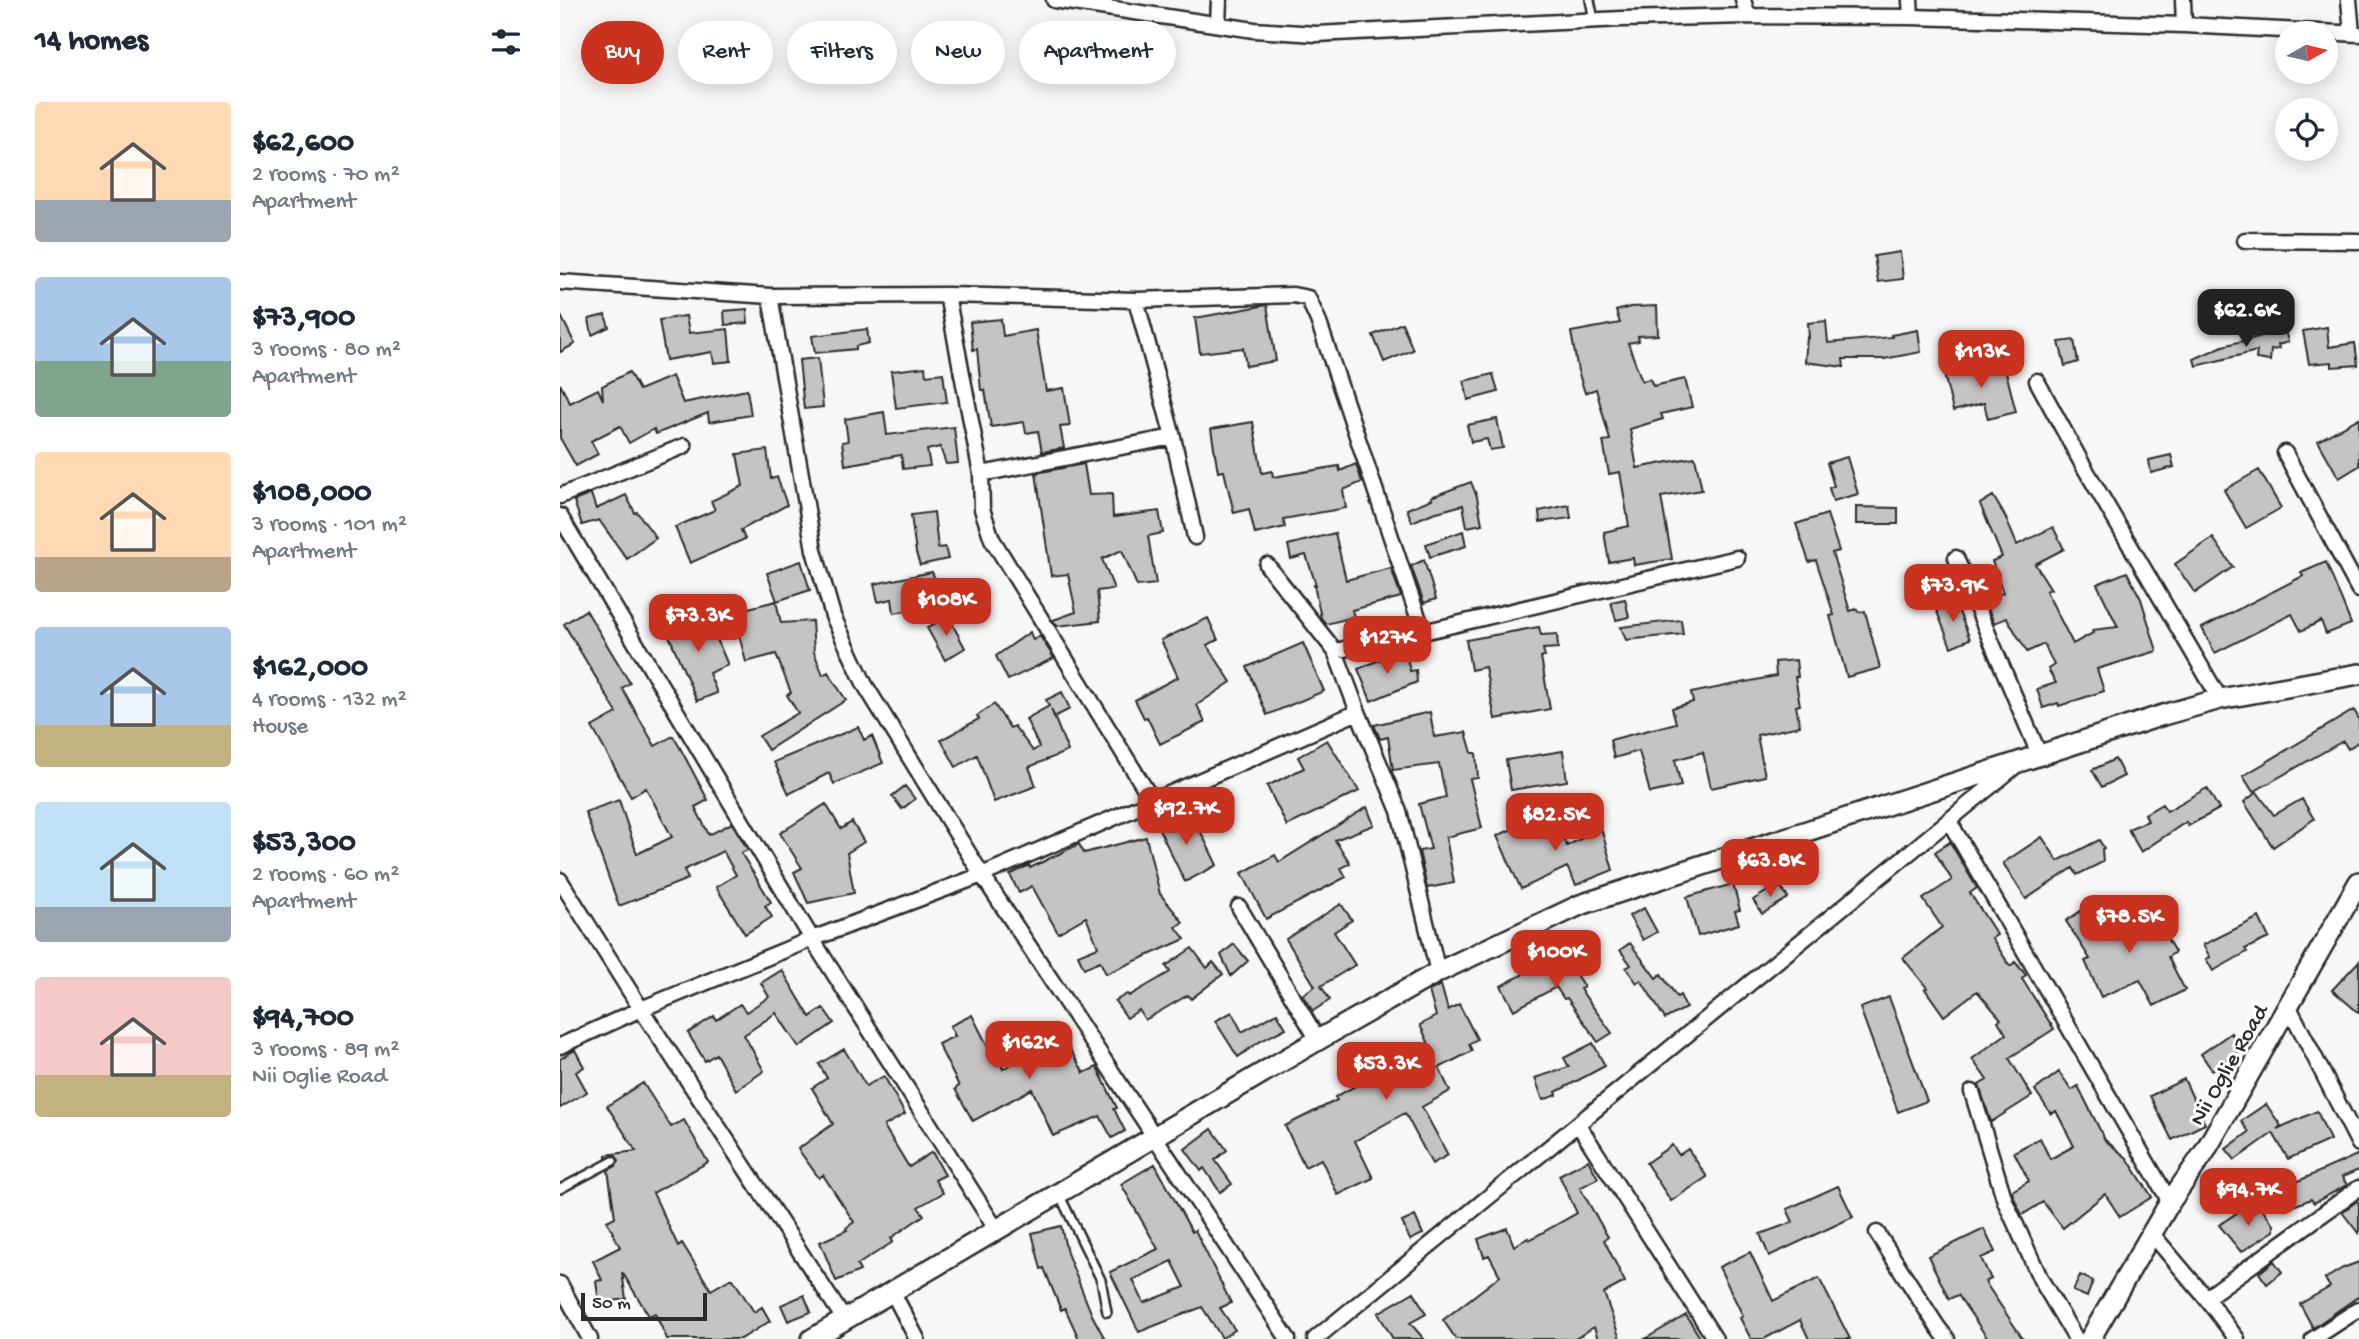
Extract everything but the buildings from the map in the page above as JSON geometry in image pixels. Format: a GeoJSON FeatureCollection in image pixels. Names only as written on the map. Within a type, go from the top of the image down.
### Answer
{"type":"FeatureCollection","features":[{"type":"Feature","properties":{"kind":"street"},"geometry":{"type":"LineString","coordinates":[[1054,0],[1254,30],[1316,34],[1594,20],[1748,16],[1911,17],[2356,33],[2349,0]]}},
{"type":"Feature","properties":{"kind":"street"},"geometry":{"type":"LineString","coordinates":[[1218,24],[1219,0]]}},
{"type":"Feature","properties":{"kind":"street"},"geometry":{"type":"LineString","coordinates":[[1743,0],[1748,16]]}},
{"type":"Feature","properties":{"kind":"street"},"geometry":{"type":"LineString","coordinates":[[1910,0],[1911,17]]}},
{"type":"Feature","properties":{"kind":"street"},"geometry":{"type":"LineString","coordinates":[[2183,0],[2184,25]]}},
{"type":"Feature","properties":{"kind":"street"},"geometry":{"type":"LineString","coordinates":[[2245,240],[2359,241]]}},
{"type":"Feature","properties":{"kind":"street"},"geometry":{"type":"LineString","coordinates":[[560,282],[770,296],[947,295],[1136,300],[1293,295],[1308,298],[1318,320],[1423,632]]}},
{"type":"Feature","properties":{"kind":"street"},"geometry":{"type":"LineString","coordinates":[[947,295],[981,474],[982,509],[992,539],[1152,800]]}},
{"type":"Feature","properties":{"kind":"street"},"geometry":{"type":"LineString","coordinates":[[770,296],[814,550],[833,616],[865,685],[982,875],[1288,1339]]}},
{"type":"Feature","properties":{"kind":"street"},"geometry":{"type":"LineString","coordinates":[[1136,300],[1173,437],[1195,537]]}},
{"type":"Feature","properties":{"kind":"street"},"geometry":{"type":"LineString","coordinates":[[2037,381],[2080,460],[2220,699]]}},
{"type":"Feature","properties":{"kind":"street"},"geometry":{"type":"LineString","coordinates":[[981,474],[1173,437]]}},
{"type":"Feature","properties":{"kind":"street"},"geometry":{"type":"LineString","coordinates":[[560,496],[684,446]]}},
{"type":"Feature","properties":{"kind":"street"},"geometry":{"type":"LineString","coordinates":[[2285,453],[2359,590]]}},
{"type":"Feature","properties":{"kind":"street"},"geometry":{"type":"LineString","coordinates":[[560,516],[812,939],[996,1228]]}},
{"type":"Feature","properties":{"kind":"street"},"geometry":{"type":"LineString","coordinates":[[1335,651],[1737,558]]}},
{"type":"Feature","properties":{"kind":"street"},"geometry":{"type":"LineString","coordinates":[[1956,558],[2030,757]]}},
{"type":"Feature","properties":{"kind":"street"},"geometry":{"type":"LineString","coordinates":[[1267,565],[1335,651],[1399,811],[1438,972]]}},
{"type":"Feature","properties":{"kind":"street"},"geometry":{"type":"LineString","coordinates":[[812,1339],[1154,1135],[1186,1120],[1318,1040],[1438,972],[1580,905],[2104,733],[2220,699],[2359,674]]}},
{"type":"Feature","properties":{"kind":"street"},"geometry":{"type":"LineString","coordinates":[[560,1046],[641,1009],[812,939],[982,875],[1358,712]]}},
{"type":"Feature","properties":{"kind":"street"},"geometry":{"type":"LineString","coordinates":[[1315,1339],[1948,821],[2030,757]]}},
{"type":"Feature","properties":{"kind":"street"},"geometry":{"type":"LineString","coordinates":[[1948,821],[2170,1202]]}},
{"type":"Feature","properties":{"kind":"street"},"geometry":{"type":"LineString","coordinates":[[560,880],[844,1319]]}},
{"type":"Feature","properties":{"kind":"street","name":"Nii Oglie Road"},"geometry":{"type":"LineString","coordinates":[[2090,1339],[2170,1202],[2204,1153],[2359,882]]}},
{"type":"Feature","properties":{"kind":"street"},"geometry":{"type":"LineString","coordinates":[[1239,907],[1318,1040]]}},
{"type":"Feature","properties":{"kind":"street"},"geometry":{"type":"LineString","coordinates":[[2288,1007],[2359,1144]]}},
{"type":"Feature","properties":{"kind":"street"},"geometry":{"type":"LineString","coordinates":[[1972,1092],[2005,1201],[2040,1280],[2077,1339]]}},
{"type":"Feature","properties":{"kind":"street"},"geometry":{"type":"LineString","coordinates":[[1578,1124],[1714,1339]]}},
{"type":"Feature","properties":{"kind":"street"},"geometry":{"type":"LineString","coordinates":[[2206,1298],[2359,1188]]}},
{"type":"Feature","properties":{"kind":"street"},"geometry":{"type":"LineString","coordinates":[[1877,1233],[1947,1339]]}},
{"type":"Feature","properties":{"kind":"street"},"geometry":{"type":"LineString","coordinates":[[2151,1234],[2237,1339]]}},
{"type":"Feature","properties":{"kind":"street"},"geometry":{"type":"LineString","coordinates":[[560,1284],[590,1339]]}},
{"type":"Feature","properties":{"kind":"street"},"geometry":{"type":"LineString","coordinates":[[892,1291],[917,1339]]}},
{"type":"Feature","properties":{"kind":"street"},"geometry":{"type":"LineString","coordinates":[[2313,1339],[2359,1309]]}},
{"type":"Feature","properties":{"kind":"lane"},"geometry":{"type":"LineString","coordinates":[[1590,0],[1594,20]]}},
{"type":"Feature","properties":{"kind":"lane"},"geometry":{"type":"LineString","coordinates":[[560,1189],[614,1161]]}},
{"type":"Feature","properties":{"kind":"lane"},"geometry":{"type":"LineString","coordinates":[[1058,1192],[1101,1280],[1107,1312]]}}]}
